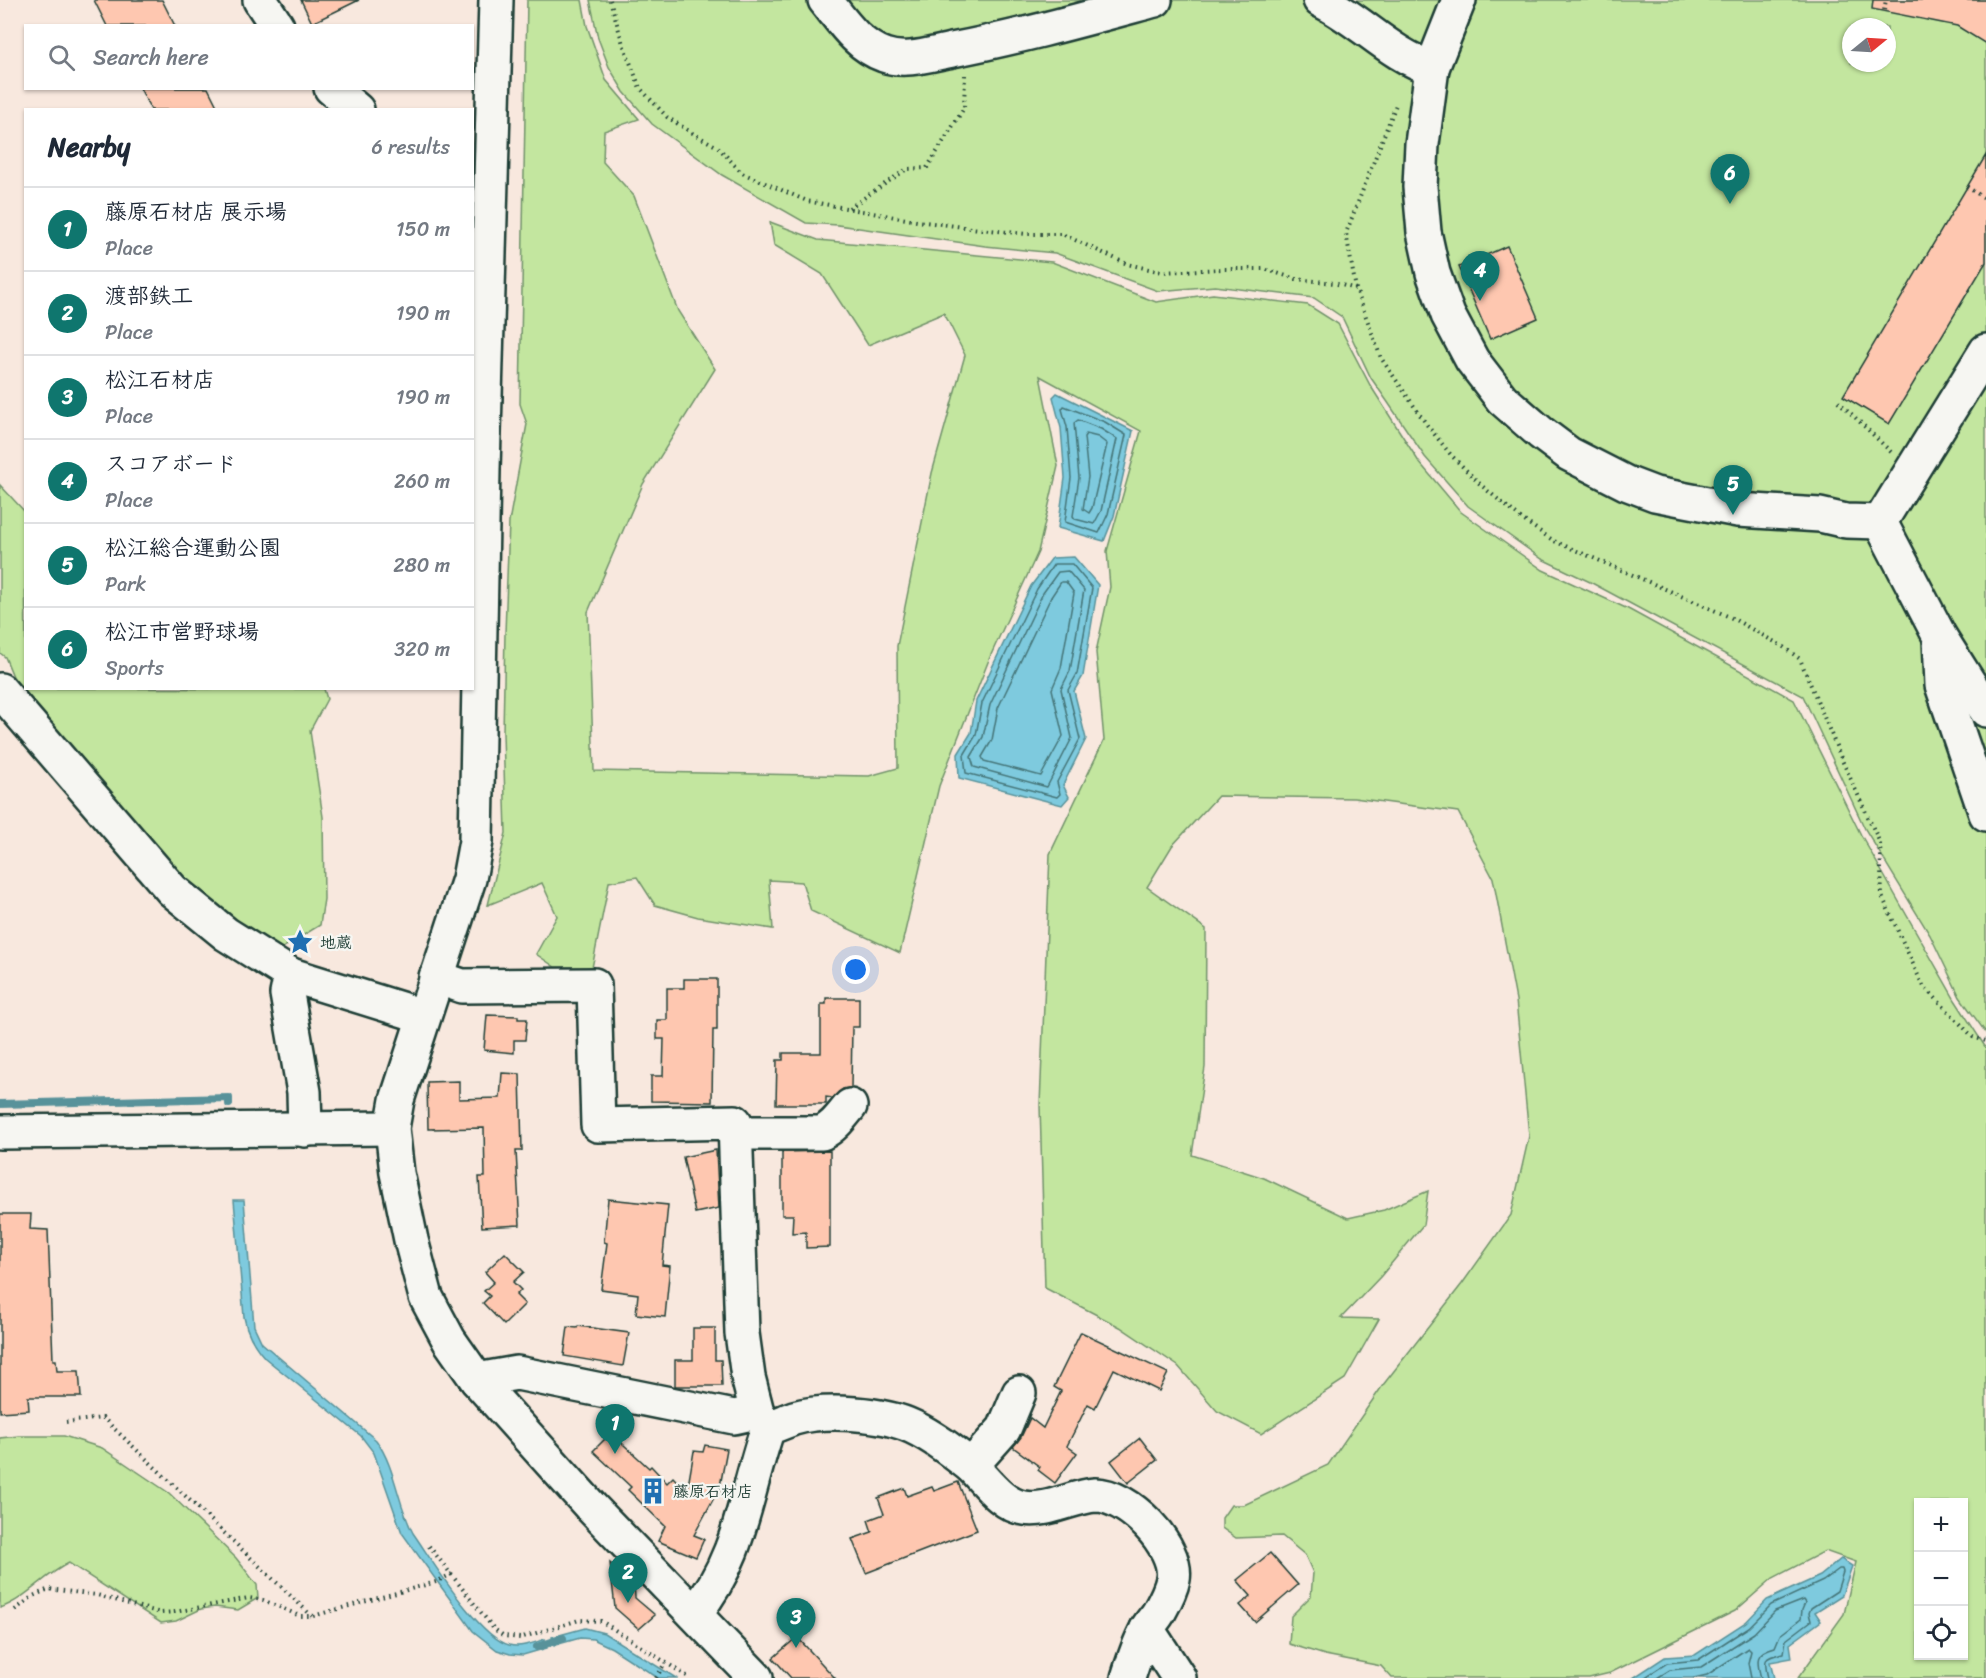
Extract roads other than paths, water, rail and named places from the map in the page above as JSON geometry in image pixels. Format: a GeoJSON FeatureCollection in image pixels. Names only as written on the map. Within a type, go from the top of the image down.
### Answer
{"type":"FeatureCollection","features":[{"type":"Feature","properties":{"kind":"street"},"geometry":{"type":"LineString","coordinates":[[260,0],[276,24]]}},
{"type":"Feature","properties":{"kind":"street"},"geometry":{"type":"LineString","coordinates":[[496,0],[482,202],[483,469],[476,841],[469,879],[397,1100],[392,1128],[396,1173],[426,1297],[449,1340],[477,1380],[592,1508],[756,1678]]}},
{"type":"Feature","properties":{"kind":"street"},"geometry":{"type":"LineString","coordinates":[[825,0],[856,37],[871,50],[887,56],[909,58],[1017,36],[1155,0]]}},
{"type":"Feature","properties":{"kind":"street"},"geometry":{"type":"LineString","coordinates":[[1320,0],[1350,16],[1422,65]]}},
{"type":"Feature","properties":{"kind":"street"},"geometry":{"type":"LineString","coordinates":[[1459,0],[1422,65],[1420,187],[1424,232],[1433,273],[1448,315],[1472,360],[1502,399],[1569,454],[1626,483],[1655,494],[1738,510],[1820,515],[1846,521],[1880,522]]}},
{"type":"Feature","properties":{"kind":"street"},"geometry":{"type":"LineString","coordinates":[[333,90],[355,108]]}},
{"type":"Feature","properties":{"kind":"street"},"geometry":{"type":"LineString","coordinates":[[1880,522],[1986,351]]}},
{"type":"Feature","properties":{"kind":"street"},"geometry":{"type":"LineString","coordinates":[[1880,522],[1940,637],[1986,710]]}},
{"type":"Feature","properties":{"kind":"street"},"geometry":{"type":"LineString","coordinates":[[1940,637],[1942,685],[1986,814]]}},
{"type":"Feature","properties":{"kind":"street"},"geometry":{"type":"LineString","coordinates":[[0,690],[172,890],[226,934],[291,975],[423,1016]]}},
{"type":"Feature","properties":{"kind":"street"},"geometry":{"type":"LineString","coordinates":[[291,975],[287,994],[304,1092],[304,1130]]}},
{"type":"Feature","properties":{"kind":"street"},"geometry":{"type":"LineString","coordinates":[[436,977],[462,986],[594,985],[598,1125],[735,1122],[742,1333],[748,1377],[763,1420],[757,1460],[741,1527],[727,1564],[709,1596],[695,1613]]}},
{"type":"Feature","properties":{"kind":"street"},"geometry":{"type":"LineString","coordinates":[[736,1133],[822,1133],[837,1122],[850,1106]]}},
{"type":"Feature","properties":{"kind":"street"},"geometry":{"type":"LineString","coordinates":[[0,1132],[392,1128]]}},
{"type":"Feature","properties":{"kind":"street"},"geometry":{"type":"LineString","coordinates":[[477,1380],[517,1373],[734,1417],[763,1420],[822,1414],[876,1415],[913,1427],[953,1451],[1011,1505],[1035,1509],[1086,1497],[1102,1496],[1123,1505],[1137,1514],[1159,1536],[1168,1550],[1173,1574],[1160,1611],[1147,1629],[1128,1678]]}},
{"type":"Feature","properties":{"kind":"street"},"geometry":{"type":"LineString","coordinates":[[971,1466],[1004,1429],[1019,1393]]}},
{"type":"Feature","properties":{"kind":"street"},"geometry":{"type":"LineString","coordinates":[[1147,1629],[1179,1678]]}},
{"type":"Feature","properties":{"kind":"water"},"geometry":{"type":"Polygon","coordinates":[[[1057,393],[1133,431],[1114,516],[1104,541],[1058,528],[1065,478],[1061,428],[1053,397],[1057,393]]]}},
{"type":"Feature","properties":{"kind":"water"},"geometry":{"type":"Polygon","coordinates":[[[1074,557],[1098,585],[1083,676],[1074,691],[1086,739],[1063,785],[1069,797],[1062,805],[959,778],[958,754],[971,733],[976,701],[1031,586],[1052,558],[1074,557]]]}},
{"type":"Feature","properties":{"kind":"water"},"geometry":{"type":"Polygon","coordinates":[[[234,1200],[244,1200],[254,1326],[262,1343],[376,1440],[388,1462],[413,1533],[456,1596],[483,1628],[496,1639],[509,1645],[522,1645],[545,1639],[547,1648],[523,1655],[510,1654],[497,1650],[473,1631],[402,1533],[374,1453],[361,1436],[265,1358],[258,1349],[249,1334],[244,1317],[234,1200]]]}},
{"type":"Feature","properties":{"kind":"water"},"geometry":{"type":"Polygon","coordinates":[[[1841,1559],[1852,1566],[1842,1595],[1815,1612],[1821,1621],[1790,1644],[1792,1658],[1770,1662],[1774,1678],[1633,1678],[1665,1657],[1695,1655],[1746,1622],[1767,1600],[1820,1576],[1841,1559]]]}},
{"type":"Feature","properties":{"kind":"water"},"geometry":{"type":"Polygon","coordinates":[[[585,1628],[604,1633],[676,1678],[658,1678],[612,1648],[593,1639],[580,1638],[555,1645],[552,1637],[585,1628]]]}},
{"type":"Feature","properties":{"kind":"waterway"},"geometry":{"type":"LineString","coordinates":[[0,1104],[229,1098],[229,1104]]}},
{"type":"Feature","properties":{"kind":"waterway"},"geometry":{"type":"LineString","coordinates":[[537,1647],[563,1638]]}},
{"type":"Feature","properties":{"kind":"place","name":"松江市営野球場"},"geometry":{"type":"Point","coordinates":[1730,204]}},
{"type":"Feature","properties":{"kind":"place","name":"スコアボード"},"geometry":{"type":"Point","coordinates":[1480,301]}},
{"type":"Feature","properties":{"kind":"place","name":"松江総合運動公園"},"geometry":{"type":"Point","coordinates":[1733,515]}},
{"type":"Feature","properties":{"kind":"place","name":"地蔵"},"geometry":{"type":"Point","coordinates":[300,942]}},
{"type":"Feature","properties":{"kind":"place","name":"藤原石材店 展示場"},"geometry":{"type":"Point","coordinates":[615,1454]}},
{"type":"Feature","properties":{"kind":"place","name":"藤原石材店"},"geometry":{"type":"Point","coordinates":[653,1491]}},
{"type":"Feature","properties":{"kind":"place","name":"渡部鉄工"},"geometry":{"type":"Point","coordinates":[628,1603]}},
{"type":"Feature","properties":{"kind":"place","name":"松江石材店"},"geometry":{"type":"Point","coordinates":[796,1648]}}]}
